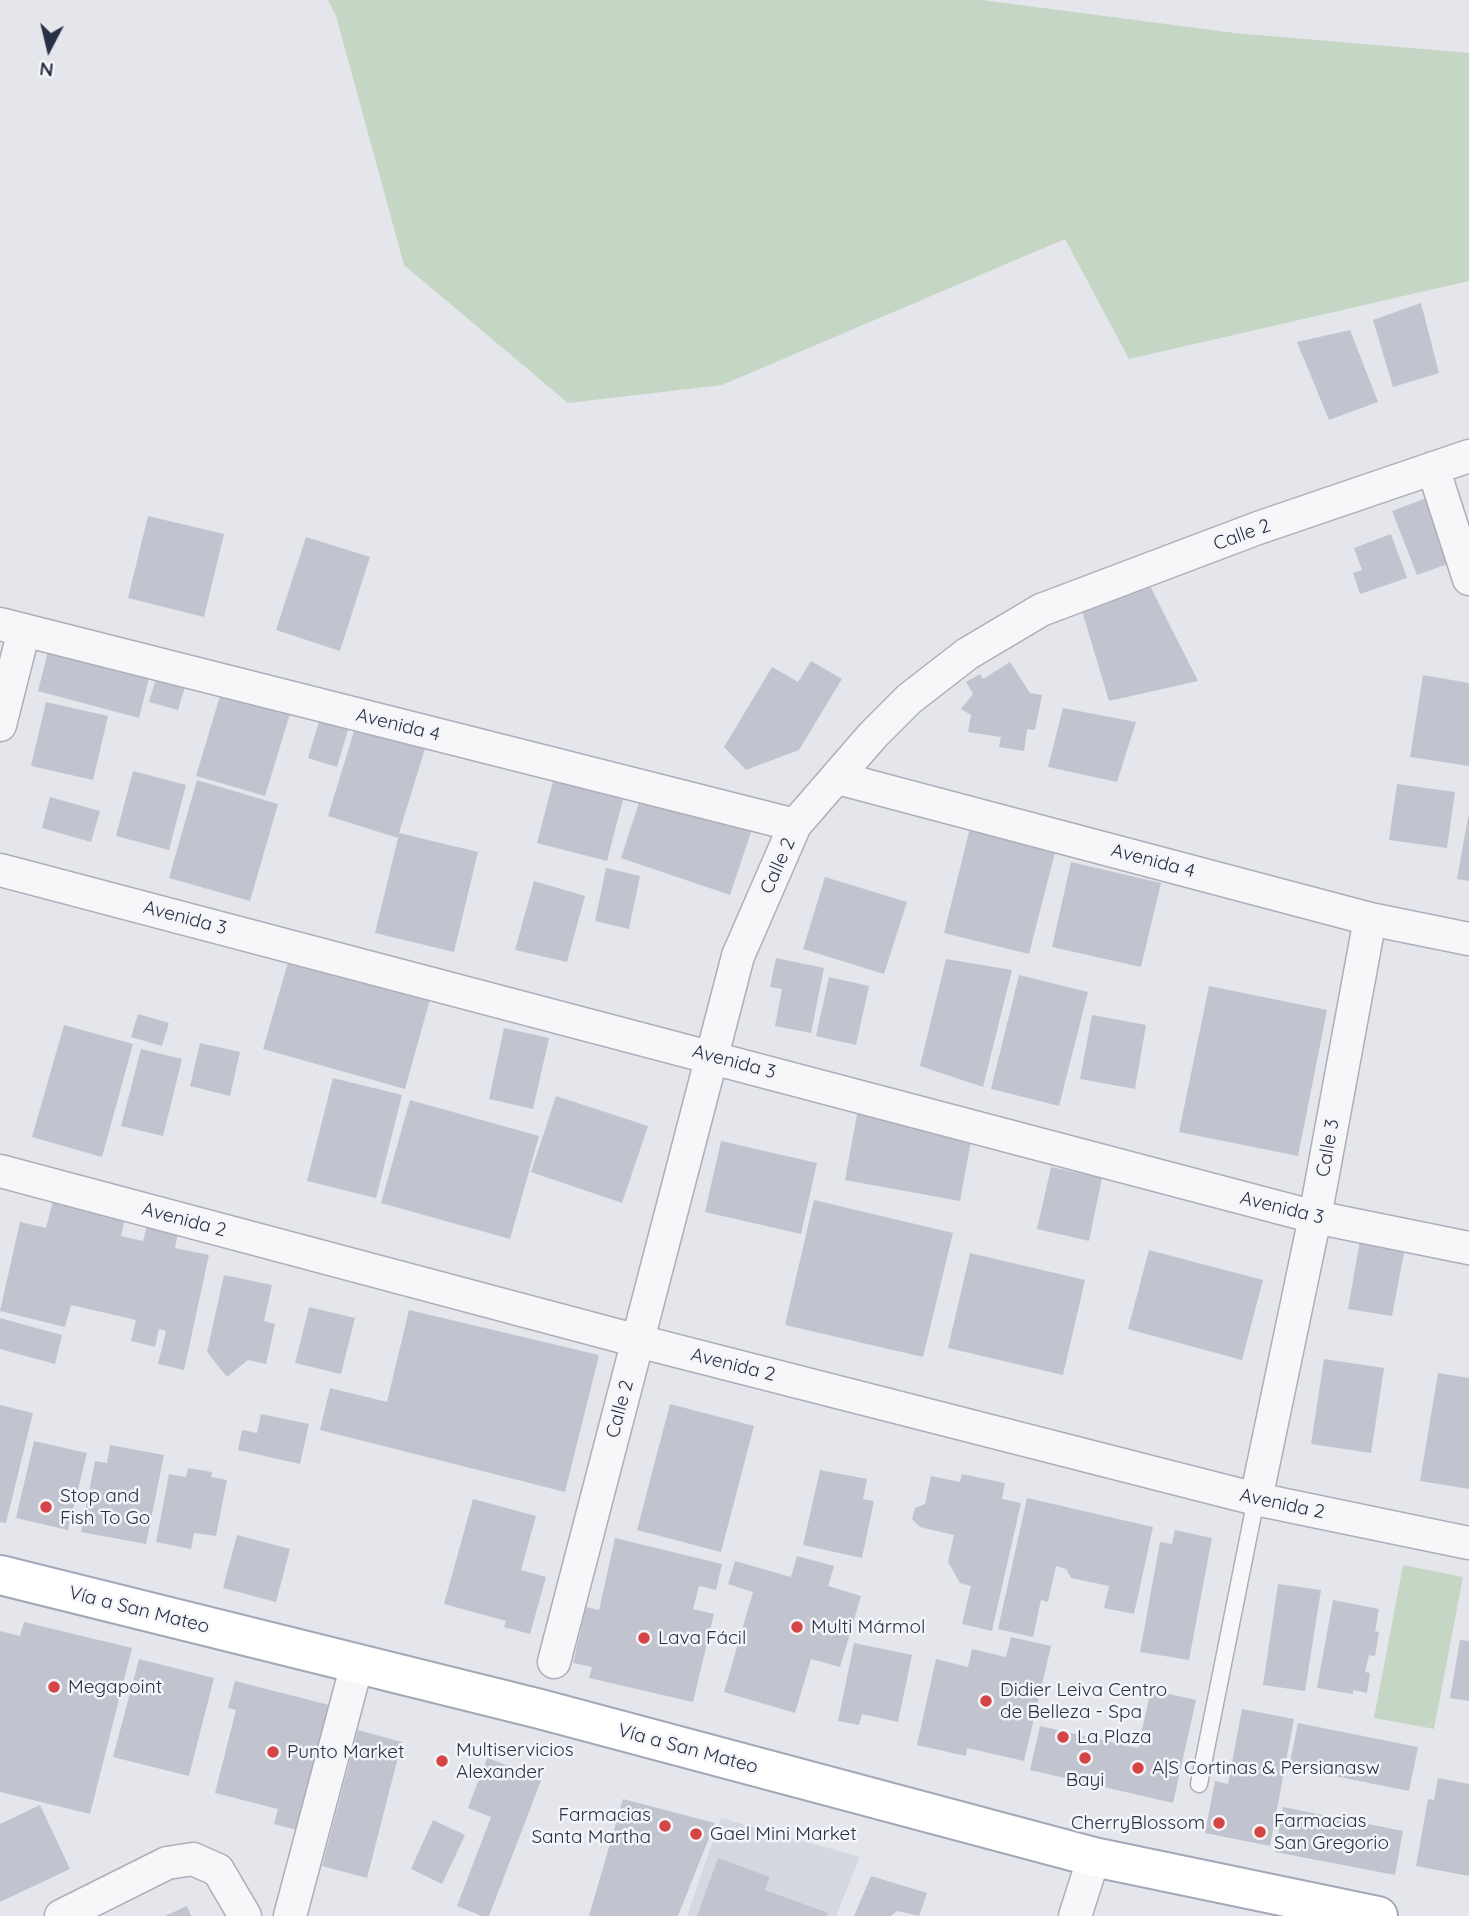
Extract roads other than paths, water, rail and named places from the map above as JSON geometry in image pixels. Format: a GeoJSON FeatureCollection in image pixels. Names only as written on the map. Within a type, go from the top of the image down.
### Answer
{"type":"FeatureCollection","features":[{"type":"Feature","properties":{"kind":"main road","name":"Vía a San Mateo"},"geometry":{"type":"LineString","coordinates":[[0,1575],[554,1713],[1094,1857],[1378,1916]]}},
{"type":"Feature","properties":{"kind":"street","name":"Calle 2"},"geometry":{"type":"LineString","coordinates":[[554,1662],[738,956],[795,825],[873,735],[909,699],[967,654],[1041,610],[1258,528],[1469,456]]}},
{"type":"Feature","properties":{"kind":"street"},"geometry":{"type":"LineString","coordinates":[[1433,468],[1469,579]]}},
{"type":"Feature","properties":{"kind":"street"},"geometry":{"type":"LineString","coordinates":[[0,725],[12,627]]}},
{"type":"Feature","properties":{"kind":"street","name":"Avenida 4"},"geometry":{"type":"LineString","coordinates":[[12,627],[795,825]]}},
{"type":"Feature","properties":{"kind":"street","name":"Avenida 4"},"geometry":{"type":"LineString","coordinates":[[838,778],[1370,919],[1469,939]]}},
{"type":"Feature","properties":{"kind":"street","name":"Avenida 3"},"geometry":{"type":"LineString","coordinates":[[0,870],[1315,1217],[1469,1248]]}},
{"type":"Feature","properties":{"kind":"street","name":"Calle 3"},"geometry":{"type":"LineString","coordinates":[[1256,1499],[1315,1217],[1370,919]]}},
{"type":"Feature","properties":{"kind":"street","name":"Avenida 2"},"geometry":{"type":"LineString","coordinates":[[0,1171],[638,1341],[1256,1499],[1469,1543]]}},
{"type":"Feature","properties":{"kind":"street"},"geometry":{"type":"LineString","coordinates":[[290,1916],[356,1664]]}},
{"type":"Feature","properties":{"kind":"street"},"geometry":{"type":"LineString","coordinates":[[1075,1916],[1094,1857]]}},
{"type":"Feature","properties":{"kind":"street"},"geometry":{"type":"LineString","coordinates":[[61,1916],[167,1863],[192,1858],[218,1870],[245,1916]]}},
{"type":"Feature","properties":{"kind":"lane"},"geometry":{"type":"LineString","coordinates":[[1199,1784],[1256,1499]]}},
{"type":"Feature","properties":{"kind":"place","name":"Stop and Fish To Go"},"geometry":{"type":"Point","coordinates":[46,1507]}},
{"type":"Feature","properties":{"kind":"place","name":"Multi Mármol"},"geometry":{"type":"Point","coordinates":[797,1627]}},
{"type":"Feature","properties":{"kind":"place","name":"Lava Fácil"},"geometry":{"type":"Point","coordinates":[644,1638]}},
{"type":"Feature","properties":{"kind":"place","name":"Megapoint"},"geometry":{"type":"Point","coordinates":[54,1687]}},
{"type":"Feature","properties":{"kind":"place","name":"Didier Leiva Centro de Belleza - Spa"},"geometry":{"type":"Point","coordinates":[986,1701]}},
{"type":"Feature","properties":{"kind":"place","name":"La Plaza"},"geometry":{"type":"Point","coordinates":[1063,1737]}},
{"type":"Feature","properties":{"kind":"place","name":"Punto Market"},"geometry":{"type":"Point","coordinates":[273,1752]}},
{"type":"Feature","properties":{"kind":"place","name":"Bayi"},"geometry":{"type":"Point","coordinates":[1085,1758]}},
{"type":"Feature","properties":{"kind":"place","name":"Multiservicios Alexander"},"geometry":{"type":"Point","coordinates":[442,1761]}},
{"type":"Feature","properties":{"kind":"place","name":"A|S Cortinas & Persianasw"},"geometry":{"type":"Point","coordinates":[1138,1768]}},
{"type":"Feature","properties":{"kind":"place","name":"CherryBlossom"},"geometry":{"type":"Point","coordinates":[1219,1823]}},
{"type":"Feature","properties":{"kind":"place","name":"Farmacias Santa Martha"},"geometry":{"type":"Point","coordinates":[665,1826]}},
{"type":"Feature","properties":{"kind":"place","name":"Farmacias San Gregorio"},"geometry":{"type":"Point","coordinates":[1260,1832]}},
{"type":"Feature","properties":{"kind":"place","name":"Gael Mini Market"},"geometry":{"type":"Point","coordinates":[696,1834]}}]}
